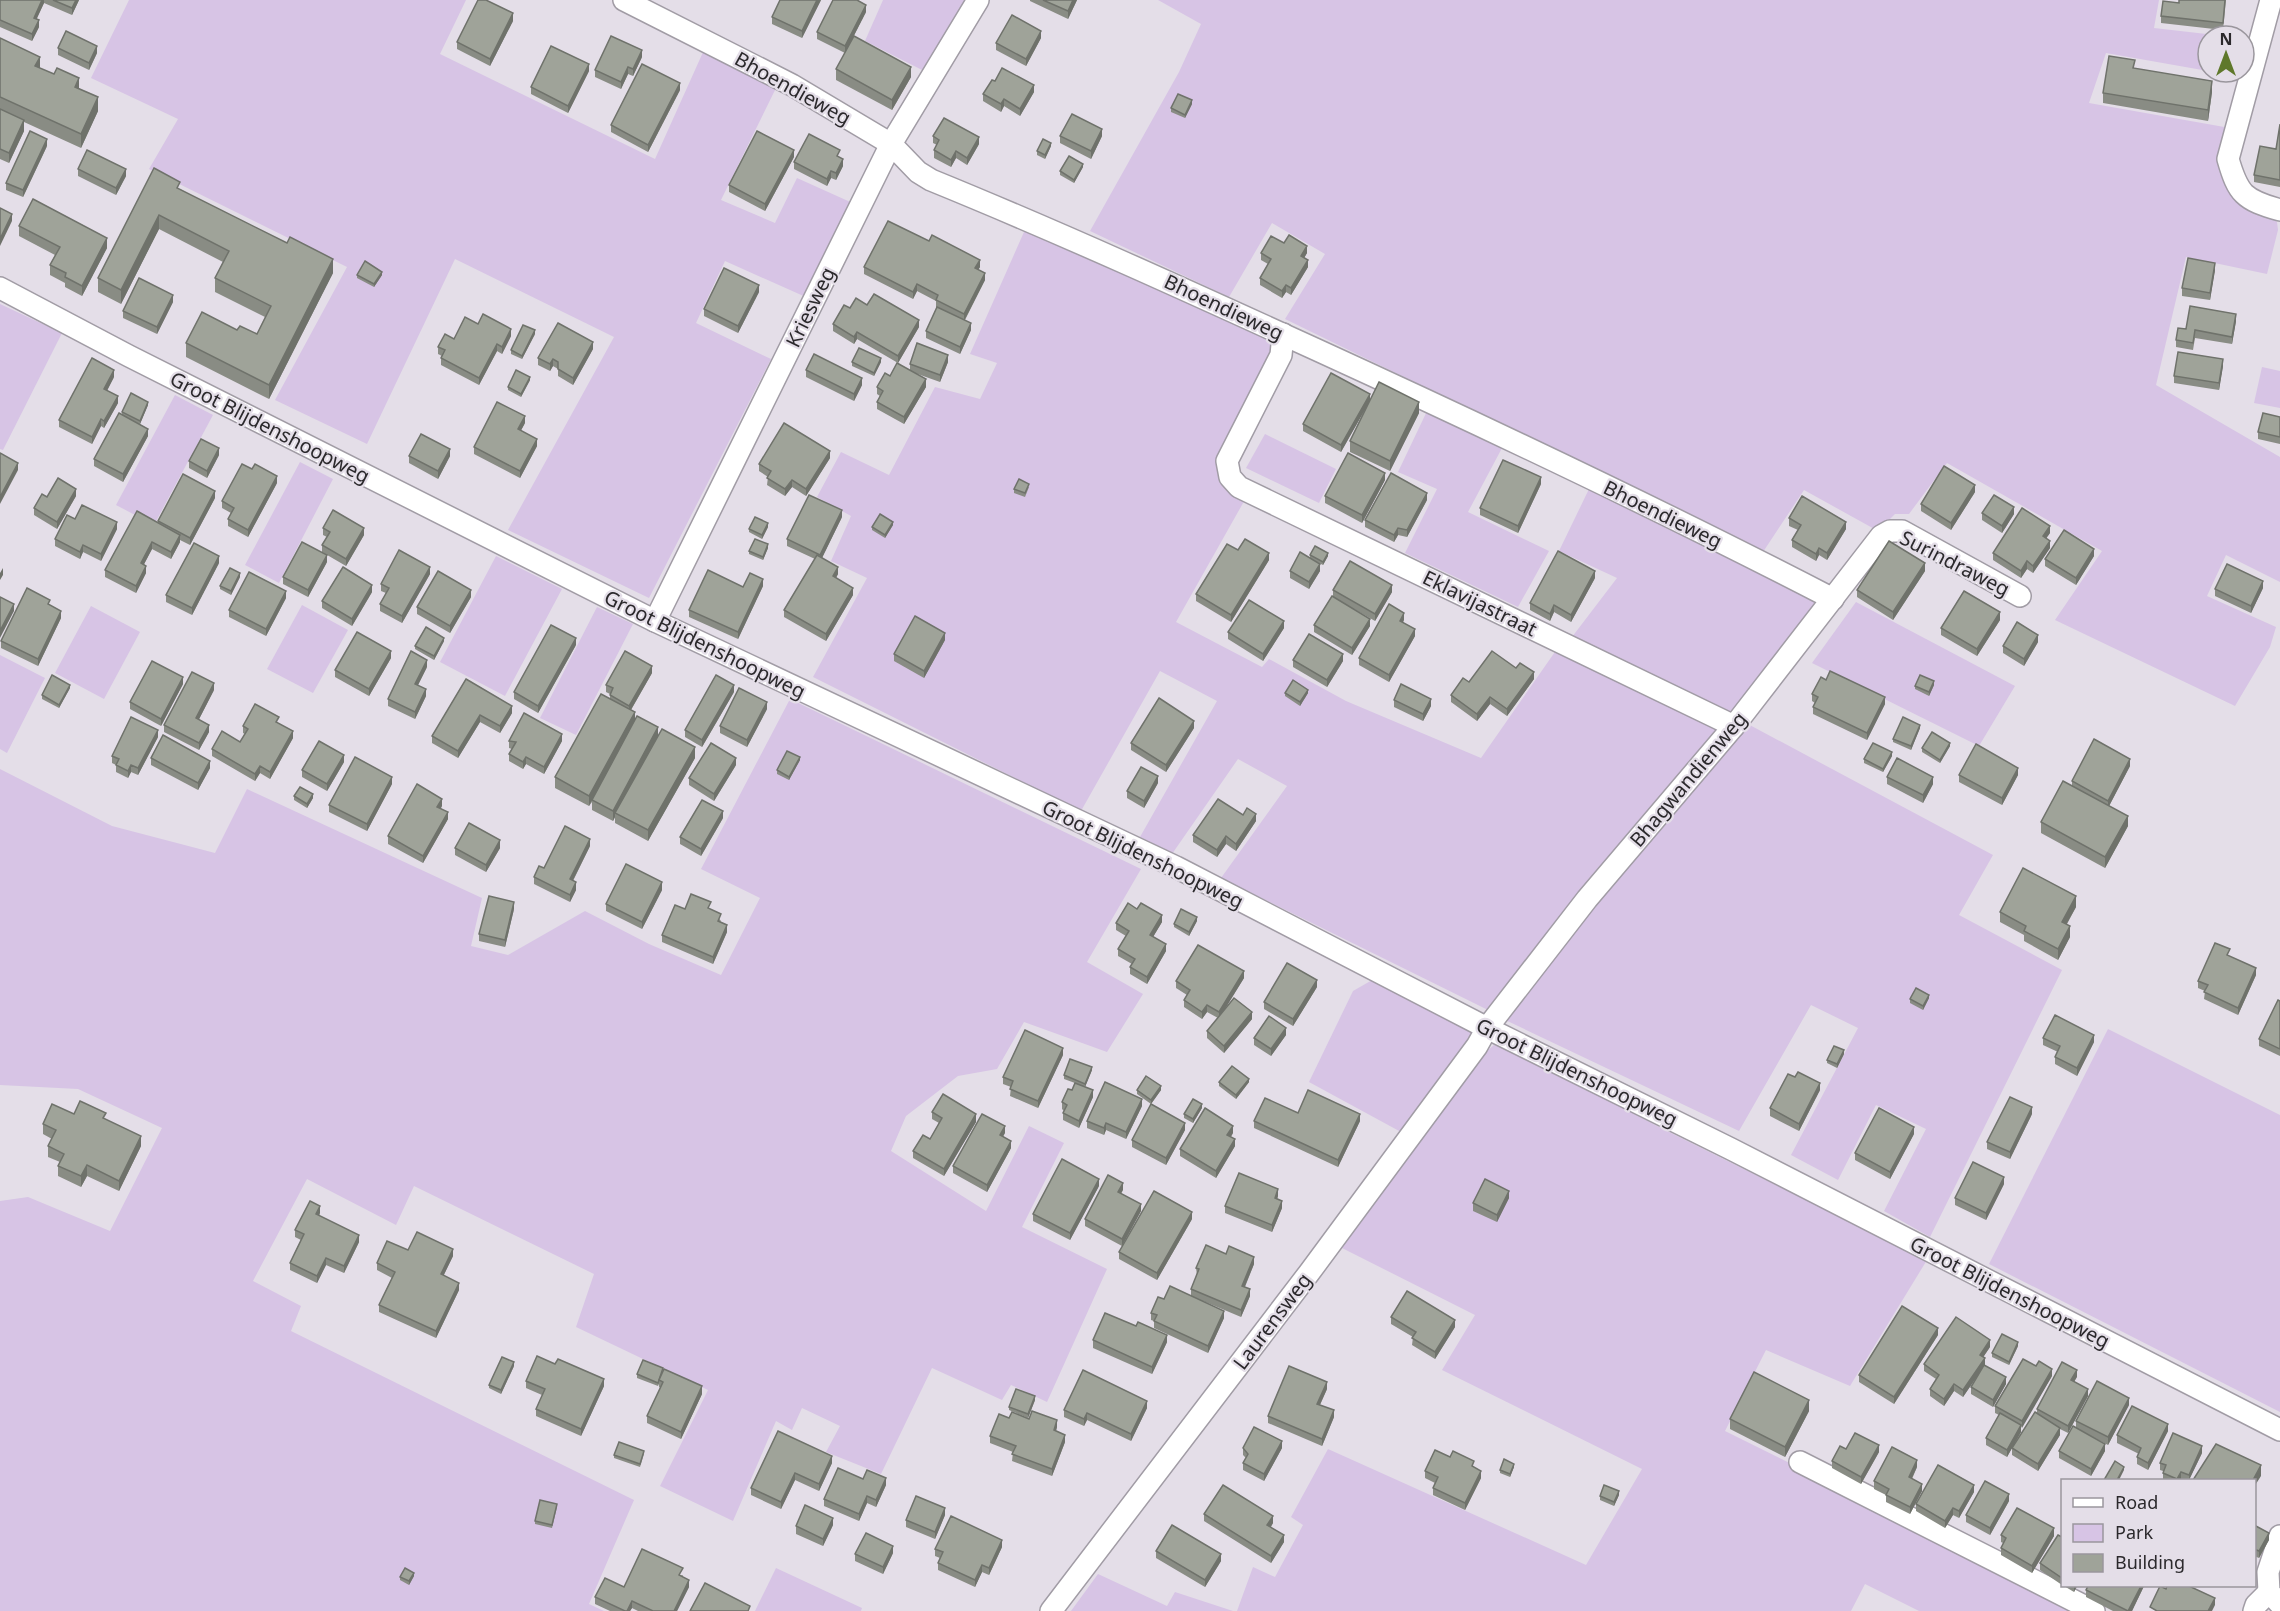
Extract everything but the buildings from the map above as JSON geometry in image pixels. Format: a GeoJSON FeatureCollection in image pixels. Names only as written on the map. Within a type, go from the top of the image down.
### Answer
{"type":"FeatureCollection","features":[{"type":"Feature","properties":{"kind":"street","name":"Bhoendieweg"},"geometry":{"type":"LineString","coordinates":[[624,0],[792,85],[891,144],[918,172],[931,180],[1052,229],[1451,411],[1689,525],[1833,599]]}},
{"type":"Feature","properties":{"kind":"street","name":"Kriesweg"},"geometry":{"type":"LineString","coordinates":[[655,621],[891,144],[978,0]]}},
{"type":"Feature","properties":{"kind":"street"},"geometry":{"type":"LineString","coordinates":[[2271,0],[2228,159],[2235,183],[2248,198],[2280,210]]}},
{"type":"Feature","properties":{"kind":"street","name":"Groot Blijdenshoopweg"},"geometry":{"type":"LineString","coordinates":[[0,288],[129,356],[655,621],[1176,867],[1487,1028],[1731,1149],[2280,1430]]}},
{"type":"Feature","properties":{"kind":"street","name":"Eklavijastraat"},"geometry":{"type":"LineString","coordinates":[[1282,334],[1281,355],[1227,461],[1230,477],[1239,487],[1734,726]]}},
{"type":"Feature","properties":{"kind":"street","name":"Bhagwandienweg"},"geometry":{"type":"LineString","coordinates":[[1487,1028],[1587,899],[1734,726],[1881,536],[1890,531]]}},
{"type":"Feature","properties":{"kind":"street","name":"Surindraweg"},"geometry":{"type":"LineString","coordinates":[[1890,531],[1902,531],[2020,596]]}},
{"type":"Feature","properties":{"kind":"street","name":"Laurensweg"},"geometry":{"type":"LineString","coordinates":[[1051,1611],[1309,1273],[1477,1046],[1487,1028]]}},
{"type":"Feature","properties":{"kind":"street"},"geometry":{"type":"LineString","coordinates":[[1800,1462],[2094,1611]]}},
{"type":"Feature","properties":{"kind":"street"},"geometry":{"type":"LineString","coordinates":[[2254,1611],[2256,1605],[2274,1598],[2268,1572],[2280,1536]]}},
{"type":"Feature","properties":{"kind":"green space"},"geometry":{"type":"Polygon","coordinates":[[[129,0],[466,0],[440,54],[655,159],[704,50],[777,86],[721,200],[775,223],[797,178],[857,205],[808,298],[725,261],[696,323],[771,359],[649,598],[508,530],[614,337],[455,259],[367,444],[275,400],[347,267],[149,169],[178,119],[91,78],[129,0]]]}},
{"type":"Feature","properties":{"kind":"green space"},"geometry":{"type":"Polygon","coordinates":[[[883,0],[969,0],[930,74],[865,41],[883,0]]]}},
{"type":"Feature","properties":{"kind":"green space"},"geometry":{"type":"Polygon","coordinates":[[[1158,0],[2159,0],[2154,28],[2196,33],[2196,69],[2106,53],[2089,103],[2230,128],[2226,184],[2238,202],[2265,213],[2277,222],[2278,230],[2267,274],[2186,257],[2156,385],[2280,457],[2280,582],[2226,555],[2207,596],[2276,627],[2270,647],[2235,706],[2055,620],[2102,551],[1947,463],[1909,514],[1895,514],[1878,531],[1804,490],[1763,552],[1285,319],[1325,254],[1272,223],[1229,297],[1090,231],[1179,72],[1201,24],[1158,0]]]}},
{"type":"Feature","properties":{"kind":"green space"},"geometry":{"type":"Polygon","coordinates":[[[1028,223],[1280,335],[1221,465],[1247,496],[1176,622],[1262,667],[1269,659],[1346,701],[1481,758],[1557,649],[1721,728],[1490,1011],[1221,878],[1287,786],[1238,759],[1172,854],[1140,837],[1217,701],[1160,671],[1081,811],[813,677],[867,578],[831,561],[851,516],[817,497],[841,452],[889,475],[935,387],[980,399],[997,363],[970,354],[1028,223]]]}},
{"type":"Feature","properties":{"kind":"green space"},"geometry":{"type":"Polygon","coordinates":[[[0,304],[62,333],[3,450],[0,449],[0,304]]]}},
{"type":"Feature","properties":{"kind":"green space"},"geometry":{"type":"Polygon","coordinates":[[[2262,367],[2280,371],[2280,408],[2254,403],[2262,367]]]}},
{"type":"Feature","properties":{"kind":"green space"},"geometry":{"type":"Polygon","coordinates":[[[175,395],[213,415],[154,525],[116,505],[175,395]]]}},
{"type":"Feature","properties":{"kind":"green space"},"geometry":{"type":"Polygon","coordinates":[[[1428,409],[1502,448],[1468,512],[1549,551],[1518,607],[1405,553],[1437,489],[1398,472],[1428,409]]]}},
{"type":"Feature","properties":{"kind":"green space"},"geometry":{"type":"Polygon","coordinates":[[[1265,434],[1336,469],[1319,503],[1246,468],[1265,434]]]}},
{"type":"Feature","properties":{"kind":"green space"},"geometry":{"type":"Polygon","coordinates":[[[300,462],[333,479],[279,583],[245,565],[300,462]]]}},
{"type":"Feature","properties":{"kind":"green space"},"geometry":{"type":"Polygon","coordinates":[[[1589,489],[1821,602],[1729,717],[1572,637],[1617,578],[1559,551],[1589,489]]]}},
{"type":"Feature","properties":{"kind":"green space"},"geometry":{"type":"Polygon","coordinates":[[[496,556],[562,589],[505,696],[440,662],[496,556]]]}},
{"type":"Feature","properties":{"kind":"green space"},"geometry":{"type":"Polygon","coordinates":[[[1856,602],[2015,686],[1979,746],[1812,663],[1856,602]]]}},
{"type":"Feature","properties":{"kind":"green space"},"geometry":{"type":"Polygon","coordinates":[[[302,605],[348,630],[313,693],[267,669],[302,605]]]}},
{"type":"Feature","properties":{"kind":"green space"},"geometry":{"type":"Polygon","coordinates":[[[91,606],[140,632],[104,699],[55,673],[91,606]]]}},
{"type":"Feature","properties":{"kind":"green space"},"geometry":{"type":"Polygon","coordinates":[[[597,607],[633,624],[576,735],[540,718],[597,607]]]}},
{"type":"Feature","properties":{"kind":"green space"},"geometry":{"type":"Polygon","coordinates":[[[0,655],[45,678],[7,753],[0,749],[0,655]]]}},
{"type":"Feature","properties":{"kind":"green space"},"geometry":{"type":"Polygon","coordinates":[[[790,699],[1141,869],[1087,962],[1143,994],[1107,1052],[1024,1022],[997,1069],[958,1076],[906,1116],[891,1151],[986,1211],[1029,1126],[1064,1143],[1022,1227],[1107,1269],[1047,1402],[1011,1385],[1002,1400],[932,1368],[881,1474],[826,1452],[840,1426],[802,1408],[792,1430],[776,1421],[733,1521],[660,1486],[708,1390],[576,1327],[594,1274],[414,1186],[396,1225],[307,1179],[253,1281],[301,1306],[291,1331],[634,1500],[589,1604],[604,1611],[0,1611],[0,1201],[28,1197],[110,1231],[162,1128],[78,1089],[0,1085],[0,769],[112,826],[215,853],[247,789],[482,898],[471,946],[508,955],[585,911],[649,944],[721,975],[760,898],[701,869],[790,699]]]}},
{"type":"Feature","properties":{"kind":"green space"},"geometry":{"type":"Polygon","coordinates":[[[1746,723],[1993,855],[1959,915],[2062,970],[1930,1237],[1884,1211],[1926,1129],[1876,1105],[1838,1180],[1791,1155],[1858,1028],[1811,1005],[1739,1131],[1501,1018],[1746,723]]]}},
{"type":"Feature","properties":{"kind":"green space"},"geometry":{"type":"Polygon","coordinates":[[[1374,979],[1471,1032],[1474,1036],[1401,1132],[1309,1082],[1353,991],[1374,979]]]}},
{"type":"Feature","properties":{"kind":"green space"},"geometry":{"type":"Polygon","coordinates":[[[2108,1029],[2280,1115],[2280,1412],[1989,1264],[2108,1029]]]}},
{"type":"Feature","properties":{"kind":"green space"},"geometry":{"type":"Polygon","coordinates":[[[1494,1045],[1508,1048],[1661,1128],[1927,1260],[1850,1386],[1766,1350],[1725,1431],[2088,1611],[1919,1611],[1865,1584],[1851,1611],[1237,1611],[1253,1567],[1275,1577],[1303,1525],[1291,1517],[1328,1449],[1586,1565],[1642,1469],[1442,1370],[1475,1315],[1340,1247],[1482,1055],[1494,1045]]]}},
{"type":"Feature","properties":{"kind":"green space"},"geometry":{"type":"Polygon","coordinates":[[[776,1568],[862,1608],[861,1611],[755,1611],[776,1568]]]}},
{"type":"Feature","properties":{"kind":"green space"},"geometry":{"type":"Polygon","coordinates":[[[1098,1574],[1167,1606],[1175,1592],[1233,1611],[1071,1611],[1098,1574]]]}}]}
